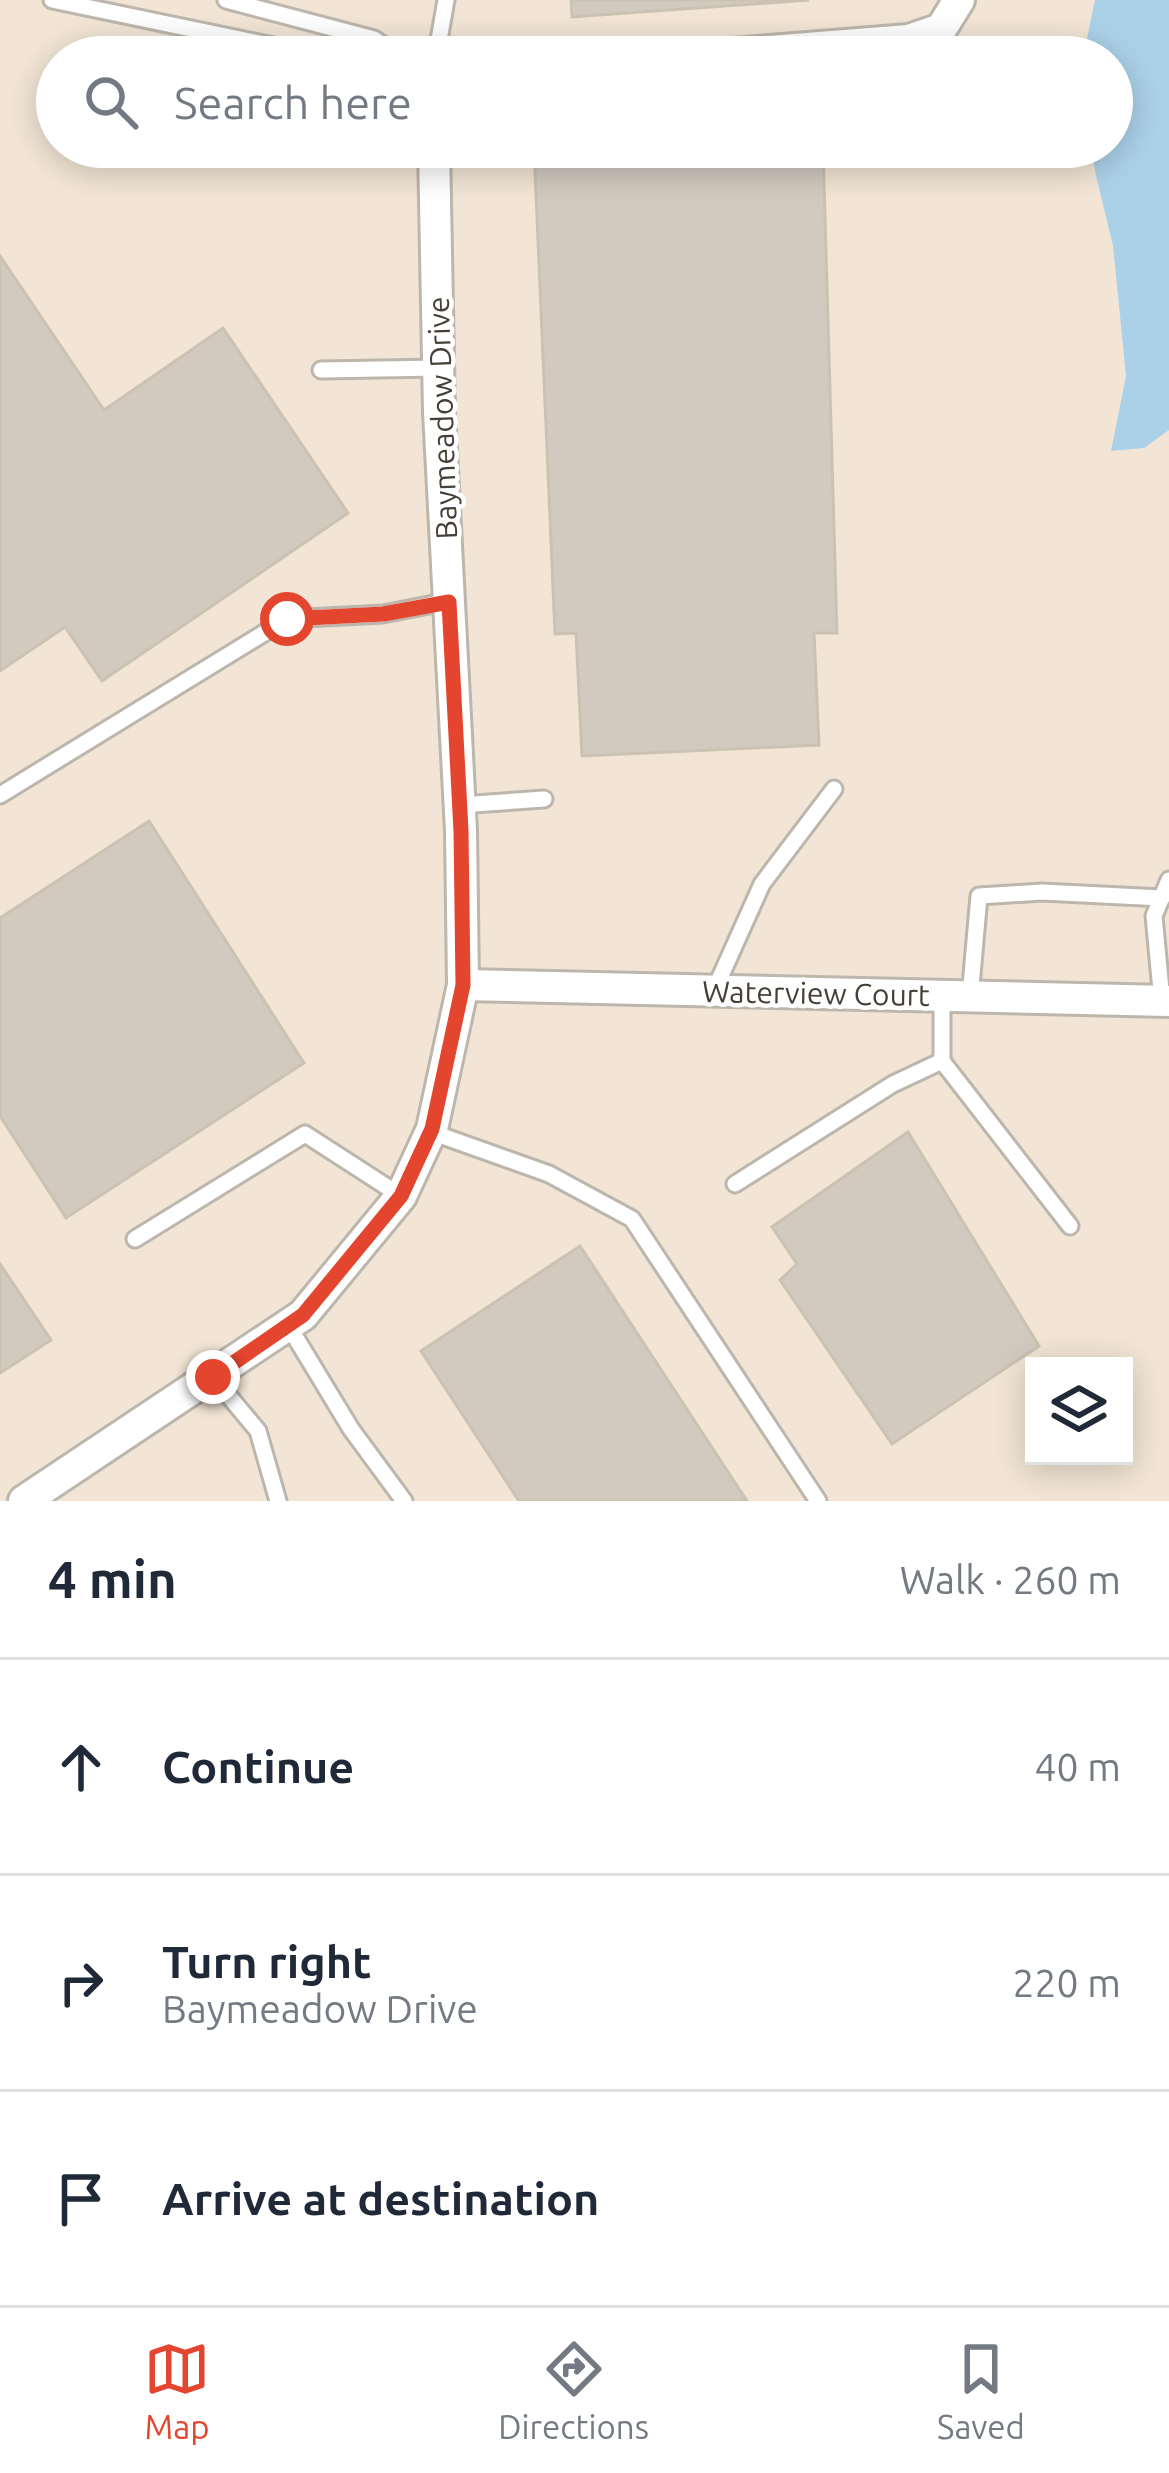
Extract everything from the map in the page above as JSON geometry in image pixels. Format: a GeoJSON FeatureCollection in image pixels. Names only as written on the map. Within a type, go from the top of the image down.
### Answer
{"type":"FeatureCollection","features":[{"type":"Feature","properties":{"kind":"street"},"geometry":{"type":"LineString","coordinates":[[921,36],[941,29],[959,0]]}},
{"type":"Feature","properties":{"kind":"street","name":"Baymeadow Drive"},"geometry":{"type":"LineString","coordinates":[[24,1501],[303,1315],[401,1196],[430,1132],[463,985],[434,168]]}},
{"type":"Feature","properties":{"kind":"street","name":"Waterview Court"},"geometry":{"type":"LineString","coordinates":[[463,985],[1165,1001]]}},
{"type":"Feature","properties":{"kind":"lane"},"geometry":{"type":"LineString","coordinates":[[52,0],[225,36]]}},
{"type":"Feature","properties":{"kind":"lane"},"geometry":{"type":"LineString","coordinates":[[226,0],[363,36]]}},
{"type":"Feature","properties":{"kind":"lane"},"geometry":{"type":"LineString","coordinates":[[440,36],[446,0]]}},
{"type":"Feature","properties":{"kind":"lane"},"geometry":{"type":"LineString","coordinates":[[321,370],[438,368]]}},
{"type":"Feature","properties":{"kind":"lane"},"geometry":{"type":"LineString","coordinates":[[0,795],[287,619],[383,614],[449,602]]}},
{"type":"Feature","properties":{"kind":"lane"},"geometry":{"type":"LineString","coordinates":[[714,991],[762,884],[834,789]]}},
{"type":"Feature","properties":{"kind":"lane"},"geometry":{"type":"LineString","coordinates":[[460,805],[544,799]]}},
{"type":"Feature","properties":{"kind":"lane"},"geometry":{"type":"LineString","coordinates":[[1165,1001],[1154,916],[1169,880]]}},
{"type":"Feature","properties":{"kind":"lane"},"geometry":{"type":"LineString","coordinates":[[1070,1226],[942,1061],[979,896],[1042,892],[1162,898]]}},
{"type":"Feature","properties":{"kind":"lane"},"geometry":{"type":"LineString","coordinates":[[735,1184],[893,1084],[942,1061]]}},
{"type":"Feature","properties":{"kind":"lane"},"geometry":{"type":"LineString","coordinates":[[430,1132],[549,1174],[632,1219],[818,1501]]}},
{"type":"Feature","properties":{"kind":"lane"},"geometry":{"type":"LineString","coordinates":[[135,1239],[305,1134],[401,1196]]}},
{"type":"Feature","properties":{"kind":"lane"},"geometry":{"type":"LineString","coordinates":[[288,1325],[351,1430],[404,1501]]}},
{"type":"Feature","properties":{"kind":"lane"},"geometry":{"type":"LineString","coordinates":[[213,1377],[258,1431],[278,1501]]}},
{"type":"Feature","properties":{"kind":"shaded area"},"geometry":{"type":"Polygon","coordinates":[[[0,0],[1095,0],[1087,36],[36,36],[36,168],[1095,168],[1113,246],[1126,376],[1112,451],[1144,448],[1169,430],[1169,1501],[0,1501],[0,0]]]}},
{"type":"Feature","properties":{"kind":"water"},"geometry":{"type":"Polygon","coordinates":[[[1095,0],[1169,0],[1169,430],[1144,448],[1111,451],[1126,376],[1113,246],[1095,168],[1133,168],[1133,36],[1087,36],[1095,0]]]}},
{"type":"Feature","properties":{"kind":"building"},"geometry":{"type":"Polygon","coordinates":[[[571,0],[809,0],[572,17],[571,0]]]}},
{"type":"Feature","properties":{"kind":"building"},"geometry":{"type":"Polygon","coordinates":[[[535,168],[824,168],[837,633],[814,633],[819,745],[582,756],[576,633],[555,634],[535,168]]]}},
{"type":"Feature","properties":{"kind":"building"},"geometry":{"type":"Polygon","coordinates":[[[0,256],[104,410],[223,328],[348,513],[102,681],[65,627],[0,671],[0,256]]]}},
{"type":"Feature","properties":{"kind":"building"},"geometry":{"type":"Polygon","coordinates":[[[149,821],[304,1063],[66,1218],[0,1116],[0,918],[149,821]]]}},
{"type":"Feature","properties":{"kind":"building"},"geometry":{"type":"Polygon","coordinates":[[[908,1132],[1039,1346],[892,1444],[780,1280],[797,1264],[772,1227],[908,1132]]]}},
{"type":"Feature","properties":{"kind":"building"},"geometry":{"type":"Polygon","coordinates":[[[580,1246],[747,1501],[519,1501],[421,1351],[580,1246]]]}},
{"type":"Feature","properties":{"kind":"building"},"geometry":{"type":"Polygon","coordinates":[[[0,1264],[51,1340],[0,1373],[0,1264]]]}},
{"type":"Feature","properties":{"kind":"route"},"geometry":{"type":"LineString","coordinates":[[213,1377],[303,1315],[401,1196],[432,1129],[463,985],[461,831],[449,602],[383,614],[287,619]]}}]}
